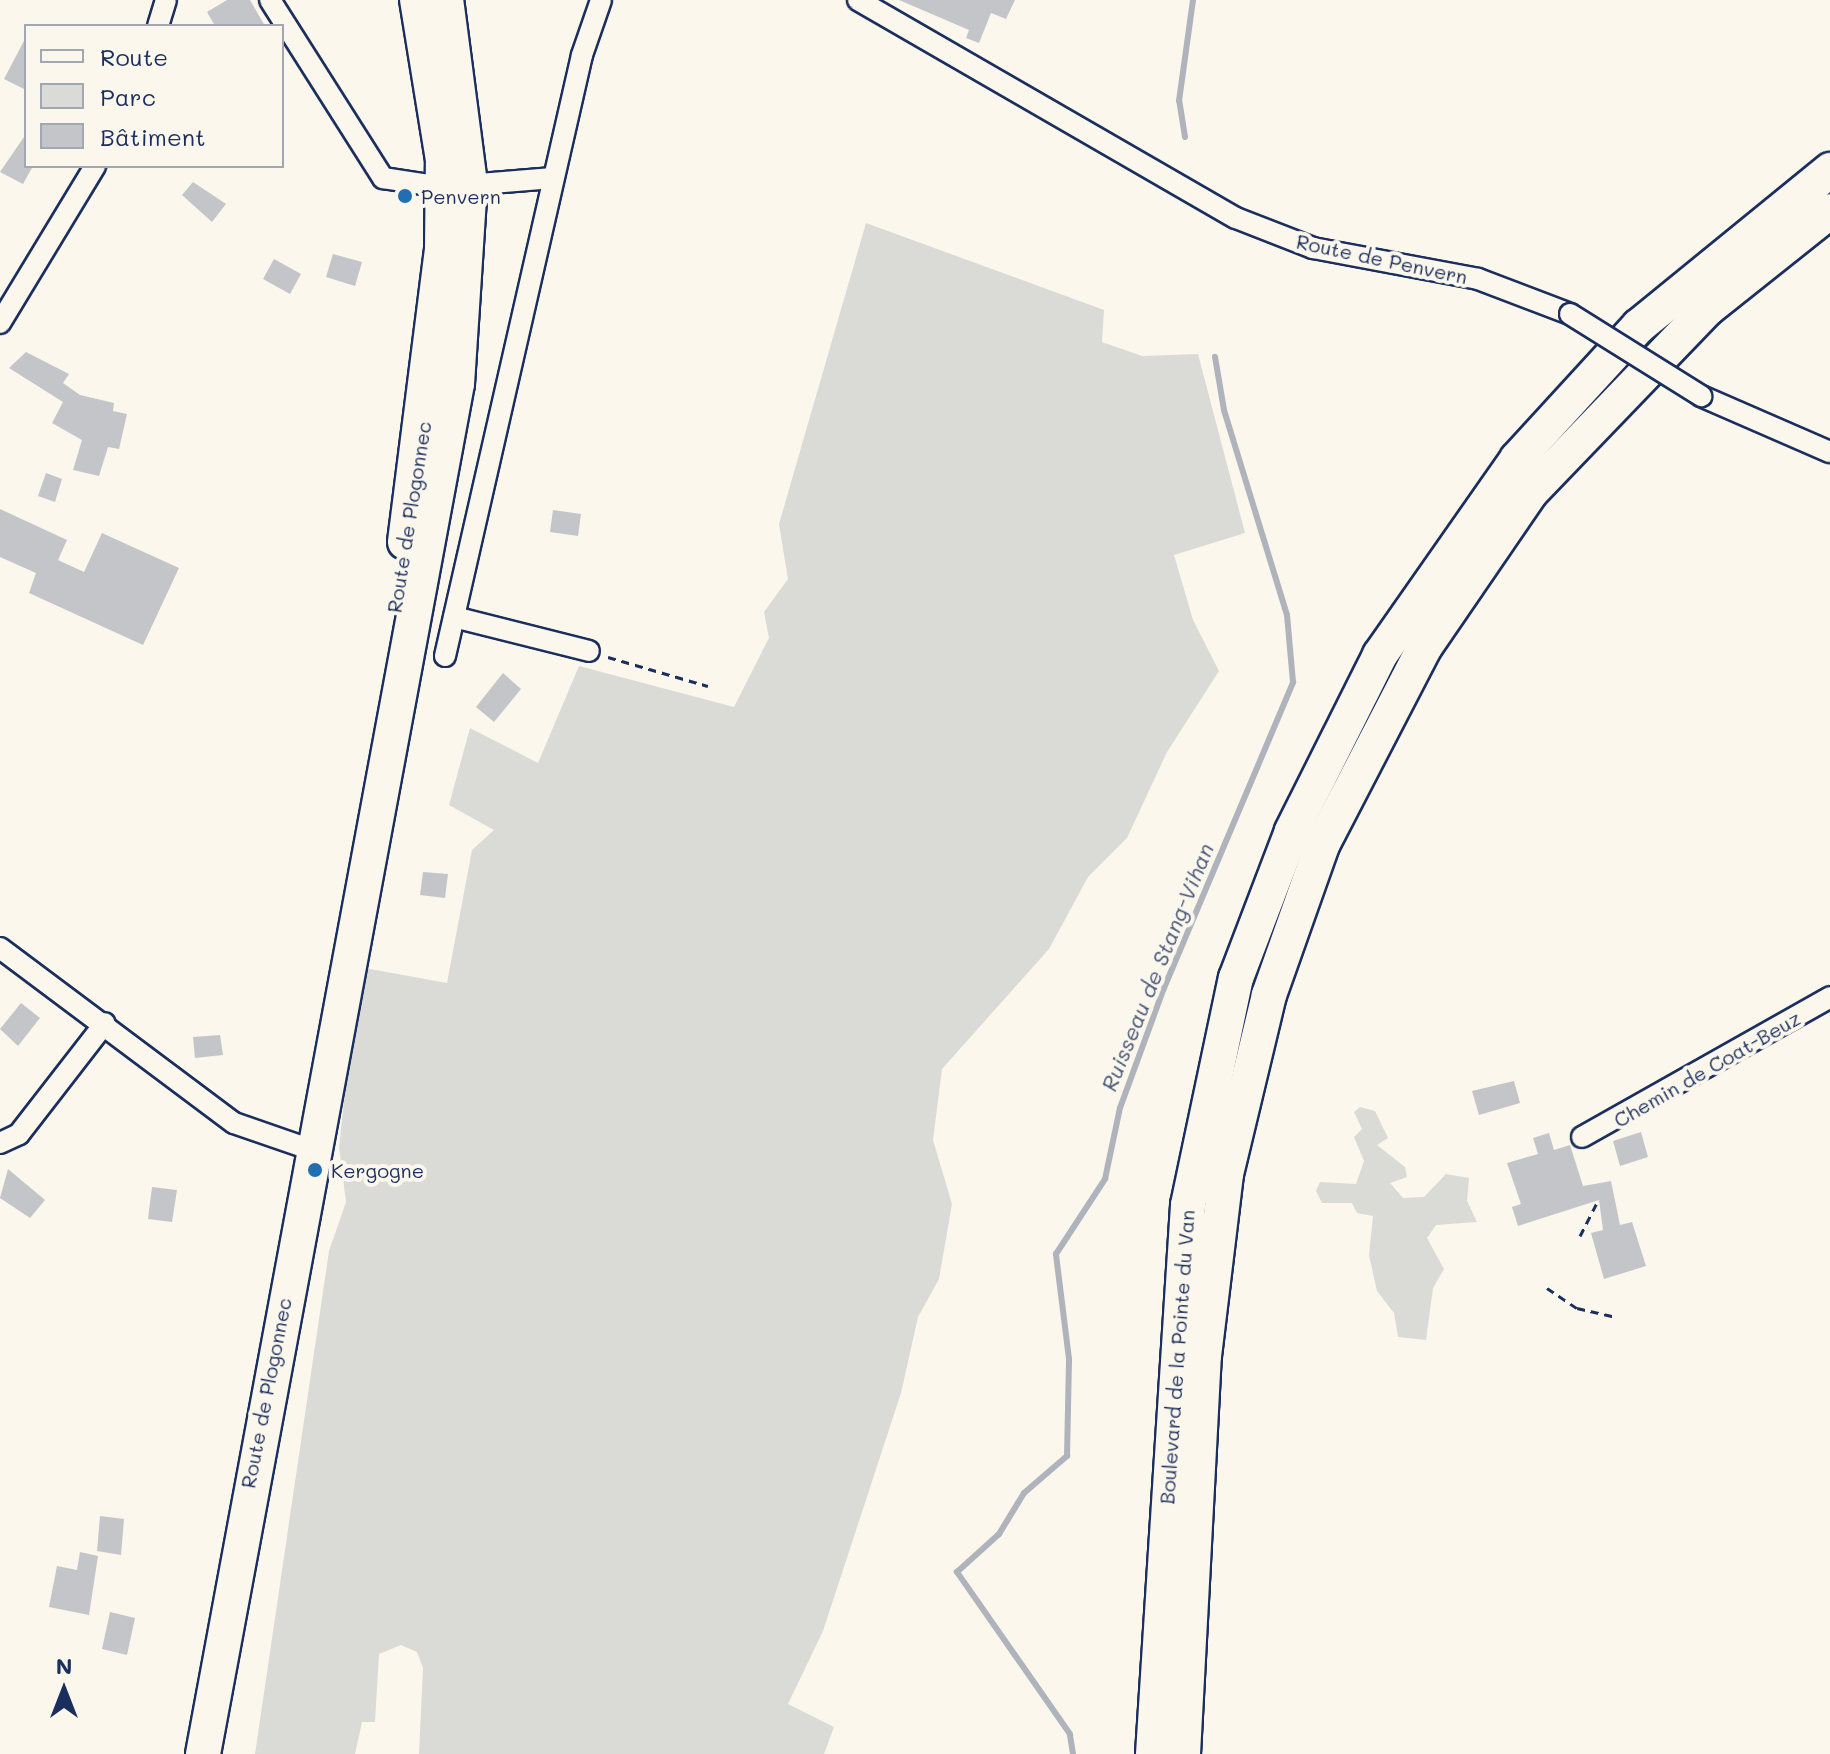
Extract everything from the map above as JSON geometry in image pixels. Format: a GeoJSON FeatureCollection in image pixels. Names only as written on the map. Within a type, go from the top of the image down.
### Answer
{"type":"FeatureCollection","features":[{"type":"Feature","properties":{"kind":"main road","name":"Route de Plogonnec"},"geometry":{"type":"LineString","coordinates":[[417,0],[456,186]]}},
{"type":"Feature","properties":{"kind":"main road","name":"Route de Plogonnec"},"geometry":{"type":"LineString","coordinates":[[203,1754],[332,1033],[457,384],[456,186],[446,0]]}},
{"type":"Feature","properties":{"kind":"main road","name":"Boulevard de la Pointe du Van"},"geometry":{"type":"LineString","coordinates":[[1153,1754],[1188,1205],[1236,978],[1292,831],[1380,655],[1517,459],[1639,326],[1830,170]]}},
{"type":"Feature","properties":{"kind":"main road","name":"Boulevard de la Pointe du Van"},"geometry":{"type":"LineString","coordinates":[[1183,1754],[1205,1341],[1226,1174],[1261,1020],[1322,845],[1424,648],[1531,492],[1707,309],[1830,211]]}},
{"type":"Feature","properties":{"kind":"main road"},"geometry":{"type":"LineString","coordinates":[[1194,1528],[1196,1754]]}},
{"type":"Feature","properties":{"kind":"street"},"geometry":{"type":"LineString","coordinates":[[159,24],[166,0]]}},
{"type":"Feature","properties":{"kind":"street"},"geometry":{"type":"LineString","coordinates":[[270,0],[367,162],[394,183],[456,186],[553,178]]}},
{"type":"Feature","properties":{"kind":"street"},"geometry":{"type":"LineString","coordinates":[[445,656],[553,178],[601,0]]}},
{"type":"Feature","properties":{"kind":"street","name":"Route de Penvern"},"geometry":{"type":"LineString","coordinates":[[858,0],[1236,218],[1313,248],[1478,279],[1570,314],[1701,396],[1830,452]]}},
{"type":"Feature","properties":{"kind":"street"},"geometry":{"type":"LineString","coordinates":[[0,323],[94,168]]}},
{"type":"Feature","properties":{"kind":"street"},"geometry":{"type":"LineString","coordinates":[[454,617],[589,651]]}},
{"type":"Feature","properties":{"kind":"street"},"geometry":{"type":"LineString","coordinates":[[0,948],[105,1023],[234,1123],[312,1150]]}},
{"type":"Feature","properties":{"kind":"street","name":"Chemin de Coat-Beuz"},"geometry":{"type":"LineString","coordinates":[[1582,1137],[1830,997]]}},
{"type":"Feature","properties":{"kind":"street"},"geometry":{"type":"LineString","coordinates":[[0,1143],[19,1134],[105,1023]]}},
{"type":"Feature","properties":{"kind":"path"},"geometry":{"type":"LineString","coordinates":[[589,651],[708,686]]}},
{"type":"Feature","properties":{"kind":"path"},"geometry":{"type":"LineString","coordinates":[[1580,1236],[1597,1202]]}},
{"type":"Feature","properties":{"kind":"path"},"geometry":{"type":"LineString","coordinates":[[1547,1288],[1577,1308],[1615,1317]]}},
{"type":"Feature","properties":{"kind":"green space"},"geometry":{"type":"Polygon","coordinates":[[[866,223],[1104,310],[1102,342],[1142,356],[1198,354],[1245,533],[1174,555],[1193,620],[1219,671],[1167,752],[1127,838],[1088,877],[1049,949],[942,1069],[933,1140],[952,1204],[939,1279],[918,1317],[901,1393],[823,1631],[788,1704],[834,1727],[824,1754],[419,1754],[423,1668],[417,1652],[401,1645],[379,1654],[375,1722],[362,1722],[355,1754],[255,1754],[329,1251],[346,1202],[339,1147],[359,967],[447,983],[472,850],[494,830],[449,805],[470,728],[538,763],[579,666],[734,707],[769,638],[764,612],[788,579],[779,524],[866,223]]]}},
{"type":"Feature","properties":{"kind":"green space"},"geometry":{"type":"Polygon","coordinates":[[[1360,1107],[1375,1111],[1388,1138],[1377,1145],[1405,1167],[1407,1177],[1390,1183],[1403,1198],[1424,1197],[1446,1174],[1469,1178],[1467,1201],[1477,1222],[1436,1225],[1427,1238],[1444,1269],[1433,1288],[1426,1340],[1398,1337],[1394,1313],[1377,1291],[1369,1255],[1373,1216],[1357,1213],[1352,1203],[1322,1203],[1316,1191],[1320,1182],[1356,1184],[1364,1161],[1354,1137],[1362,1129],[1354,1112],[1360,1107]]]}},
{"type":"Feature","properties":{"kind":"building"},"geometry":{"type":"Polygon","coordinates":[[[227,0],[250,0],[264,24],[214,24],[207,12],[227,0]]]}},
{"type":"Feature","properties":{"kind":"building"},"geometry":{"type":"Polygon","coordinates":[[[899,0],[1015,0],[1006,19],[991,13],[979,43],[966,38],[969,30],[899,0]]]}},
{"type":"Feature","properties":{"kind":"building"},"geometry":{"type":"Polygon","coordinates":[[[24,41],[24,89],[4,79],[24,41]]]}},
{"type":"Feature","properties":{"kind":"building"},"geometry":{"type":"Polygon","coordinates":[[[24,137],[24,168],[32,168],[23,184],[0,172],[24,137]]]}},
{"type":"Feature","properties":{"kind":"building"},"geometry":{"type":"Polygon","coordinates":[[[193,182],[226,204],[212,222],[182,195],[193,182]]]}},
{"type":"Feature","properties":{"kind":"building"},"geometry":{"type":"Polygon","coordinates":[[[333,254],[362,262],[355,286],[326,277],[333,254]]]}},
{"type":"Feature","properties":{"kind":"building"},"geometry":{"type":"Polygon","coordinates":[[[274,259],[301,274],[290,294],[263,279],[274,259]]]}},
{"type":"Feature","properties":{"kind":"building"},"geometry":{"type":"Polygon","coordinates":[[[26,352],[69,374],[63,383],[80,395],[114,403],[113,411],[127,414],[119,449],[108,447],[99,476],[73,470],[82,440],[52,423],[63,402],[9,368],[26,352]]]}},
{"type":"Feature","properties":{"kind":"building"},"geometry":{"type":"Polygon","coordinates":[[[46,473],[62,479],[55,502],[38,496],[46,473]]]}},
{"type":"Feature","properties":{"kind":"building"},"geometry":{"type":"Polygon","coordinates":[[[0,509],[67,540],[58,560],[84,572],[102,533],[179,568],[143,645],[29,593],[36,573],[0,557],[0,509]]]}},
{"type":"Feature","properties":{"kind":"building"},"geometry":{"type":"Polygon","coordinates":[[[553,510],[581,514],[578,536],[550,532],[553,510]]]}},
{"type":"Feature","properties":{"kind":"building"},"geometry":{"type":"Polygon","coordinates":[[[503,673],[521,689],[494,722],[476,707],[503,673]]]}},
{"type":"Feature","properties":{"kind":"building"},"geometry":{"type":"Polygon","coordinates":[[[423,872],[448,874],[445,898],[420,895],[423,872]]]}},
{"type":"Feature","properties":{"kind":"building"},"geometry":{"type":"Polygon","coordinates":[[[21,1003],[40,1018],[18,1046],[0,1029],[21,1003]]]}},
{"type":"Feature","properties":{"kind":"building"},"geometry":{"type":"Polygon","coordinates":[[[220,1035],[223,1055],[195,1058],[193,1037],[220,1035]]]}},
{"type":"Feature","properties":{"kind":"building"},"geometry":{"type":"Polygon","coordinates":[[[1514,1081],[1520,1103],[1479,1115],[1472,1091],[1514,1081]]]}},
{"type":"Feature","properties":{"kind":"building"},"geometry":{"type":"Polygon","coordinates":[[[1641,1132],[1648,1157],[1620,1166],[1613,1141],[1641,1132]]]}},
{"type":"Feature","properties":{"kind":"building"},"geometry":{"type":"Polygon","coordinates":[[[1549,1133],[1554,1150],[1570,1145],[1583,1186],[1611,1181],[1620,1225],[1632,1222],[1646,1266],[1604,1279],[1591,1233],[1603,1230],[1599,1200],[1518,1226],[1512,1207],[1521,1204],[1507,1163],[1538,1154],[1533,1138],[1549,1133]]]}},
{"type":"Feature","properties":{"kind":"building"},"geometry":{"type":"Polygon","coordinates":[[[8,1169],[45,1200],[30,1218],[0,1198],[8,1169]]]}},
{"type":"Feature","properties":{"kind":"building"},"geometry":{"type":"Polygon","coordinates":[[[152,1187],[177,1190],[172,1222],[148,1219],[152,1187]]]}},
{"type":"Feature","properties":{"kind":"building"},"geometry":{"type":"Polygon","coordinates":[[[100,1516],[124,1519],[121,1555],[97,1551],[100,1516]]]}},
{"type":"Feature","properties":{"kind":"building"},"geometry":{"type":"Polygon","coordinates":[[[80,1552],[98,1556],[89,1615],[49,1607],[57,1566],[77,1570],[80,1552]]]}},
{"type":"Feature","properties":{"kind":"building"},"geometry":{"type":"Polygon","coordinates":[[[110,1612],[135,1618],[127,1655],[102,1649],[110,1612]]]}},
{"type":"Feature","properties":{"kind":"waterway","name":"Ruisseau de Stang-Vihan"},"geometry":{"type":"LineString","coordinates":[[1185,137],[1179,101],[1193,0]]}},
{"type":"Feature","properties":{"kind":"waterway","name":"Ruisseau de Stang-Vihan"},"geometry":{"type":"LineString","coordinates":[[1073,1754],[1070,1734],[957,1572],[999,1534],[1024,1493],[1067,1456],[1069,1359],[1056,1254],[1105,1179],[1120,1108],[1164,988],[1293,682],[1287,615],[1224,410],[1215,357]]}},
{"type":"Feature","properties":{"kind":"place","name":"Penvern"},"geometry":{"type":"Point","coordinates":[405,196]}},
{"type":"Feature","properties":{"kind":"place","name":"Kergogne"},"geometry":{"type":"Point","coordinates":[315,1170]}}]}
